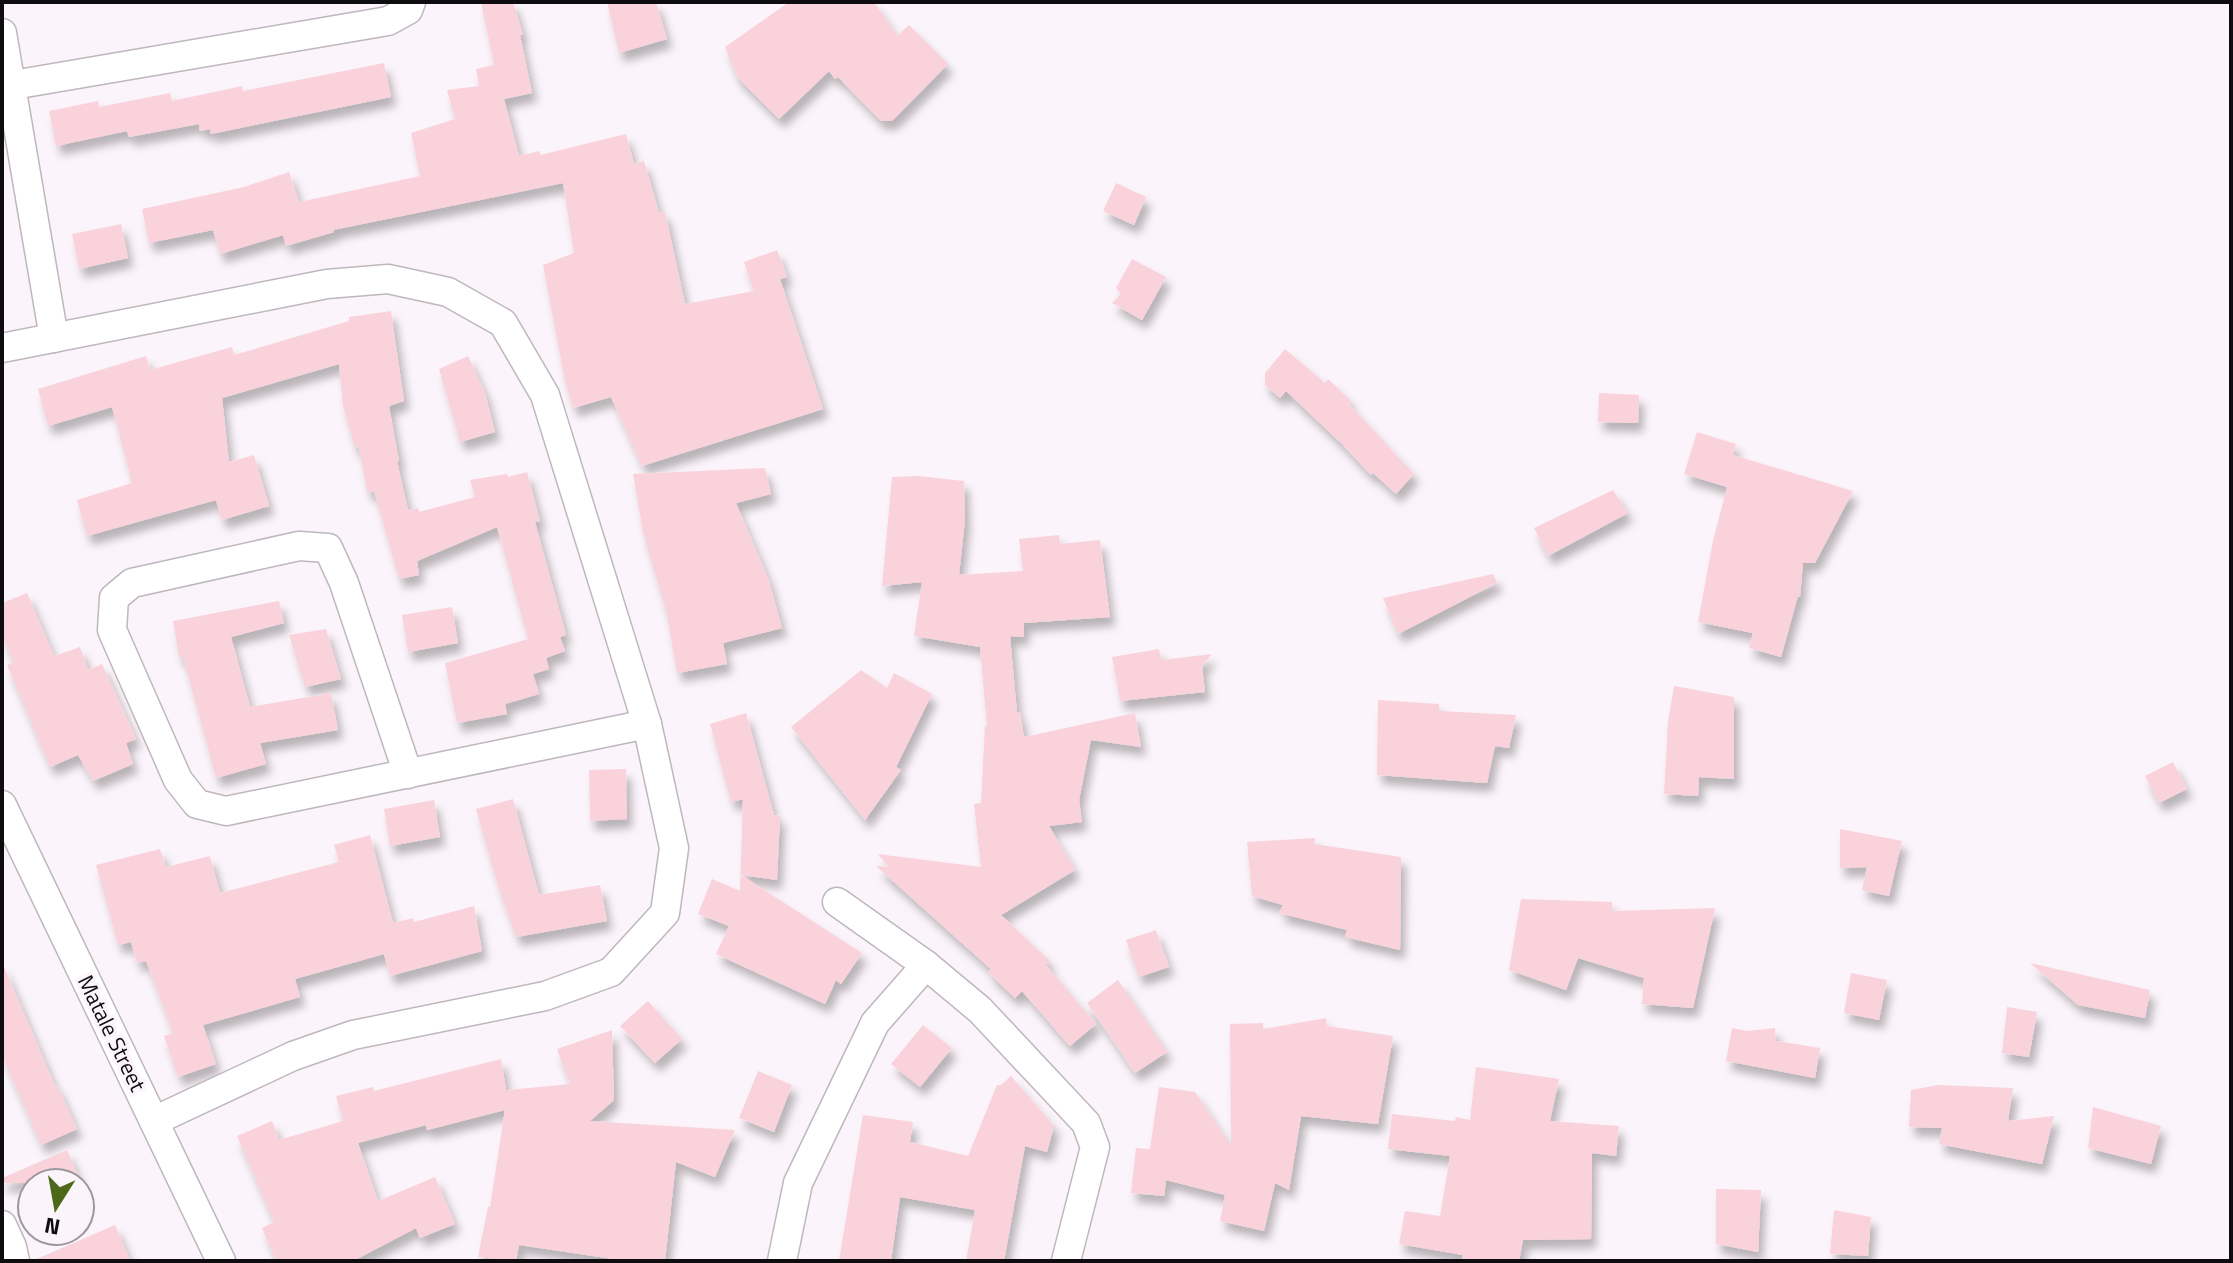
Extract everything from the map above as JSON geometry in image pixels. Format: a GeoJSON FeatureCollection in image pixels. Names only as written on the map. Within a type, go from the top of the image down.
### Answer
{"type":"FeatureCollection","features":[{"type":"Feature","properties":{"kind":"street"},"geometry":{"type":"LineString","coordinates":[[13,85],[388,21],[408,10],[411,2]]}},
{"type":"Feature","properties":{"kind":"street"},"geometry":{"type":"LineString","coordinates":[[2,33],[54,338]]}},
{"type":"Feature","properties":{"kind":"street"},"geometry":{"type":"LineString","coordinates":[[2,348],[327,284],[388,279],[448,292],[503,323],[545,395],[647,724],[674,848],[665,913],[611,972],[545,996],[353,1035],[293,1056],[154,1121]]}},
{"type":"Feature","properties":{"kind":"street"},"geometry":{"type":"LineString","coordinates":[[408,774],[344,583],[328,548],[299,546],[132,583],[114,598],[112,630],[178,780],[197,804],[226,811],[408,774],[647,724]]}},
{"type":"Feature","properties":{"kind":"street","name":"Matale Street"},"geometry":{"type":"LineString","coordinates":[[2,805],[221,1261]]}},
{"type":"Feature","properties":{"kind":"street"},"geometry":{"type":"LineString","coordinates":[[837,902],[926,965],[980,1010],[1086,1123],[1095,1147],[1066,1261]]}},
{"type":"Feature","properties":{"kind":"street"},"geometry":{"type":"LineString","coordinates":[[782,1261],[798,1183],[875,1023],[926,965]]}},
{"type":"Feature","properties":{"kind":"street"},"geometry":{"type":"LineString","coordinates":[[2,1225],[15,1261]]}},
{"type":"Feature","properties":{"kind":"building"},"geometry":{"type":"Polygon","coordinates":[[[481,2],[513,2],[523,35],[520,35],[532,93],[504,99],[519,156],[540,151],[540,155],[626,134],[634,164],[644,161],[659,213],[665,212],[685,304],[754,291],[744,262],[777,250],[787,277],[780,279],[823,409],[642,466],[611,397],[573,408],[543,265],[574,253],[563,183],[333,230],[286,246],[283,235],[220,254],[213,230],[149,243],[142,209],[244,187],[289,172],[299,202],[420,176],[411,133],[455,119],[447,90],[479,86],[476,69],[494,65],[481,2]]]}},
{"type":"Feature","properties":{"kind":"building"},"geometry":{"type":"Polygon","coordinates":[[[607,2],[656,2],[667,39],[619,53],[607,2]]]}},
{"type":"Feature","properties":{"kind":"building"},"geometry":{"type":"Polygon","coordinates":[[[789,2],[874,2],[897,36],[909,25],[948,64],[892,121],[881,121],[829,71],[779,119],[737,77],[725,47],[789,2]]]}},
{"type":"Feature","properties":{"kind":"building"},"geometry":{"type":"Polygon","coordinates":[[[384,63],[391,97],[211,134],[210,129],[200,131],[199,124],[129,137],[127,131],[56,146],[49,111],[98,101],[99,107],[170,93],[172,101],[242,86],[243,91],[384,63]]]}},
{"type":"Feature","properties":{"kind":"building"},"geometry":{"type":"Polygon","coordinates":[[[1116,183],[1146,197],[1134,225],[1103,211],[1116,183]]]}},
{"type":"Feature","properties":{"kind":"building"},"geometry":{"type":"Polygon","coordinates":[[[121,224],[128,258],[79,269],[72,234],[121,224]]]}},
{"type":"Feature","properties":{"kind":"building"},"geometry":{"type":"Polygon","coordinates":[[[1132,259],[1166,277],[1142,320],[1112,303],[1121,294],[1116,288],[1132,259]]]}},
{"type":"Feature","properties":{"kind":"building"},"geometry":{"type":"Polygon","coordinates":[[[391,311],[404,401],[389,406],[408,510],[418,508],[419,512],[475,497],[470,480],[527,472],[540,521],[535,522],[566,635],[560,637],[565,651],[546,658],[549,669],[533,674],[539,694],[505,704],[507,714],[457,723],[445,663],[528,639],[497,527],[417,561],[419,575],[399,579],[374,491],[367,492],[359,447],[355,448],[343,406],[339,364],[222,398],[229,462],[254,455],[269,506],[222,520],[216,500],[87,536],[77,500],[132,483],[112,407],[48,426],[38,389],[146,356],[150,370],[232,347],[234,355],[349,321],[349,317],[391,311]]]}},
{"type":"Feature","properties":{"kind":"building"},"geometry":{"type":"Polygon","coordinates":[[[1285,349],[1325,383],[1328,379],[1351,401],[1349,404],[1414,474],[1396,494],[1373,473],[1371,475],[1286,391],[1280,398],[1265,385],[1265,373],[1285,349]]]}},
{"type":"Feature","properties":{"kind":"building"},"geometry":{"type":"Polygon","coordinates":[[[468,356],[485,393],[495,432],[460,442],[439,369],[468,356]]]}},
{"type":"Feature","properties":{"kind":"building"},"geometry":{"type":"Polygon","coordinates":[[[1599,393],[1639,395],[1638,423],[1598,422],[1599,393]]]}},
{"type":"Feature","properties":{"kind":"building"},"geometry":{"type":"Polygon","coordinates":[[[1697,432],[1736,444],[1733,455],[1853,491],[1815,563],[1803,563],[1800,597],[1781,657],[1749,648],[1753,633],[1698,622],[1727,487],[1684,474],[1697,432]]]}},
{"type":"Feature","properties":{"kind":"building"},"geometry":{"type":"Polygon","coordinates":[[[765,468],[771,494],[736,503],[769,581],[782,628],[723,643],[727,664],[677,673],[667,615],[643,532],[633,474],[765,468]]]}},
{"type":"Feature","properties":{"kind":"building"},"geometry":{"type":"Polygon","coordinates":[[[918,476],[964,481],[965,520],[959,575],[1023,571],[1019,539],[1059,535],[1060,544],[1100,540],[1110,617],[1024,623],[1024,637],[1010,636],[1017,713],[1020,712],[1024,737],[1135,713],[1141,747],[1091,740],[1079,800],[1082,822],[1049,826],[1075,870],[1001,915],[1050,961],[1046,965],[1096,1024],[1070,1046],[1022,991],[1015,998],[988,972],[991,969],[876,866],[889,867],[878,854],[981,867],[974,804],[981,803],[985,725],[987,727],[980,647],[914,636],[922,582],[882,586],[892,477],[918,476]]]}},
{"type":"Feature","properties":{"kind":"building"},"geometry":{"type":"Polygon","coordinates":[[[1613,490],[1628,513],[1548,556],[1534,528],[1613,490]]]}},
{"type":"Feature","properties":{"kind":"building"},"geometry":{"type":"Polygon","coordinates":[[[1493,574],[1497,583],[1398,634],[1383,598],[1493,574]]]}},
{"type":"Feature","properties":{"kind":"building"},"geometry":{"type":"Polygon","coordinates":[[[27,593],[54,656],[80,647],[88,670],[102,664],[136,739],[126,743],[133,764],[93,781],[78,755],[50,767],[7,665],[14,662],[2,635],[2,603],[27,593]]]}},
{"type":"Feature","properties":{"kind":"building"},"geometry":{"type":"Polygon","coordinates":[[[279,601],[284,623],[231,637],[250,707],[331,693],[338,730],[260,743],[266,764],[216,778],[183,657],[179,657],[173,621],[279,601]]]}},
{"type":"Feature","properties":{"kind":"building"},"geometry":{"type":"Polygon","coordinates":[[[452,607],[458,643],[408,652],[402,615],[452,607]]]}},
{"type":"Feature","properties":{"kind":"building"},"geometry":{"type":"Polygon","coordinates":[[[326,629],[341,679],[305,687],[289,635],[326,629]]]}},
{"type":"Feature","properties":{"kind":"building"},"geometry":{"type":"Polygon","coordinates":[[[1159,649],[1161,660],[1212,654],[1202,666],[1205,692],[1120,701],[1112,657],[1159,649]]]}},
{"type":"Feature","properties":{"kind":"building"},"geometry":{"type":"Polygon","coordinates":[[[861,670],[887,688],[894,673],[932,694],[896,767],[901,770],[865,820],[791,727],[861,670]]]}},
{"type":"Feature","properties":{"kind":"building"},"geometry":{"type":"Polygon","coordinates":[[[1674,686],[1734,697],[1734,779],[1699,777],[1698,796],[1664,794],[1668,722],[1674,686]]]}},
{"type":"Feature","properties":{"kind":"building"},"geometry":{"type":"Polygon","coordinates":[[[1378,700],[1439,704],[1439,711],[1516,715],[1509,748],[1495,746],[1487,783],[1377,775],[1378,700]]]}},
{"type":"Feature","properties":{"kind":"building"},"geometry":{"type":"Polygon","coordinates":[[[746,713],[774,815],[780,816],[777,880],[741,875],[862,953],[841,984],[836,980],[825,1004],[716,954],[729,926],[698,914],[712,879],[740,891],[743,799],[731,802],[710,724],[746,713]]]}},
{"type":"Feature","properties":{"kind":"building"},"geometry":{"type":"Polygon","coordinates":[[[2173,762],[2187,789],[2159,803],[2145,776],[2173,762]]]}},
{"type":"Feature","properties":{"kind":"building"},"geometry":{"type":"Polygon","coordinates":[[[626,769],[627,819],[590,821],[589,770],[626,769]]]}},
{"type":"Feature","properties":{"kind":"building"},"geometry":{"type":"Polygon","coordinates":[[[513,799],[539,895],[600,885],[607,921],[516,937],[476,809],[513,799]]]}},
{"type":"Feature","properties":{"kind":"building"},"geometry":{"type":"Polygon","coordinates":[[[434,800],[440,837],[390,846],[384,809],[434,800]]]}},
{"type":"Feature","properties":{"kind":"building"},"geometry":{"type":"Polygon","coordinates":[[[1840,829],[1902,841],[1889,896],[1862,890],[1867,867],[1840,868],[1840,829]]]}},
{"type":"Feature","properties":{"kind":"building"},"geometry":{"type":"Polygon","coordinates":[[[370,835],[393,923],[413,918],[414,922],[474,906],[482,951],[390,976],[384,954],[295,979],[300,997],[203,1025],[216,1064],[178,1077],[164,1036],[173,1033],[146,961],[137,963],[131,942],[118,945],[96,865],[160,849],[166,867],[210,856],[220,893],[339,862],[334,845],[370,835]]]}},
{"type":"Feature","properties":{"kind":"building"},"geometry":{"type":"Polygon","coordinates":[[[1315,838],[1314,844],[1401,857],[1400,950],[1345,937],[1347,930],[1279,913],[1283,905],[1252,896],[1247,842],[1315,838]]]}},
{"type":"Feature","properties":{"kind":"building"},"geometry":{"type":"Polygon","coordinates":[[[1521,899],[1612,902],[1612,911],[1715,908],[1693,1008],[1642,1004],[1644,978],[1578,958],[1566,990],[1509,970],[1521,899]]]}},
{"type":"Feature","properties":{"kind":"building"},"geometry":{"type":"Polygon","coordinates":[[[1156,930],[1169,967],[1139,977],[1126,940],[1156,930]]]}},
{"type":"Feature","properties":{"kind":"building"},"geometry":{"type":"Polygon","coordinates":[[[2,962],[55,1086],[77,1129],[41,1145],[2,1055],[2,962]]]}},
{"type":"Feature","properties":{"kind":"building"},"geometry":{"type":"Polygon","coordinates":[[[2030,963],[2150,990],[2145,1018],[2078,1005],[2030,963]]]}},
{"type":"Feature","properties":{"kind":"building"},"geometry":{"type":"Polygon","coordinates":[[[1851,973],[1887,980],[1879,1020],[1844,1013],[1851,973]]]}},
{"type":"Feature","properties":{"kind":"building"},"geometry":{"type":"Polygon","coordinates":[[[1118,980],[1167,1052],[1135,1073],[1087,1003],[1118,980]]]}},
{"type":"Feature","properties":{"kind":"building"},"geometry":{"type":"Polygon","coordinates":[[[648,1001],[682,1039],[655,1063],[620,1026],[648,1001]]]}},
{"type":"Feature","properties":{"kind":"building"},"geometry":{"type":"Polygon","coordinates":[[[2007,1007],[2037,1012],[2029,1057],[2002,1053],[2007,1007]]]}},
{"type":"Feature","properties":{"kind":"building"},"geometry":{"type":"Polygon","coordinates":[[[1326,1018],[1327,1026],[1393,1036],[1378,1124],[1301,1116],[1289,1190],[1275,1183],[1264,1231],[1220,1221],[1225,1195],[1166,1180],[1164,1196],[1131,1193],[1136,1148],[1150,1149],[1159,1087],[1195,1092],[1231,1146],[1230,1024],[1263,1023],[1263,1029],[1326,1018]]]}},
{"type":"Feature","properties":{"kind":"building"},"geometry":{"type":"Polygon","coordinates":[[[923,1025],[952,1048],[920,1087],[891,1064],[923,1025]]]}},
{"type":"Feature","properties":{"kind":"building"},"geometry":{"type":"Polygon","coordinates":[[[1732,1028],[1747,1031],[1775,1028],[1776,1041],[1820,1048],[1815,1078],[1726,1061],[1732,1028]]]}},
{"type":"Feature","properties":{"kind":"building"},"geometry":{"type":"Polygon","coordinates":[[[612,1030],[614,1100],[590,1121],[735,1130],[715,1177],[676,1162],[665,1261],[627,1261],[519,1245],[516,1261],[478,1257],[490,1207],[505,1110],[427,1130],[426,1125],[358,1143],[378,1201],[435,1177],[455,1224],[420,1238],[416,1228],[353,1261],[276,1261],[262,1228],[274,1222],[237,1136],[272,1121],[279,1140],[343,1121],[336,1096],[373,1087],[374,1091],[501,1059],[507,1095],[508,1090],[570,1084],[557,1049],[612,1030]]]}},
{"type":"Feature","properties":{"kind":"building"},"geometry":{"type":"Polygon","coordinates":[[[1476,1067],[1559,1079],[1550,1121],[1619,1126],[1616,1156],[1592,1153],[1591,1239],[1523,1240],[1519,1261],[1462,1261],[1463,1255],[1399,1244],[1405,1211],[1440,1216],[1450,1156],[1388,1149],[1392,1114],[1470,1120],[1476,1067]]]}},
{"type":"Feature","properties":{"kind":"building"},"geometry":{"type":"Polygon","coordinates":[[[758,1071],[792,1085],[774,1132],[739,1118],[758,1071]]]}},
{"type":"Feature","properties":{"kind":"building"},"geometry":{"type":"Polygon","coordinates":[[[1011,1076],[1054,1126],[1047,1152],[1025,1146],[1004,1261],[966,1261],[975,1210],[900,1197],[891,1261],[839,1261],[863,1115],[913,1122],[910,1142],[968,1156],[997,1085],[1011,1076]]]}},
{"type":"Feature","properties":{"kind":"building"},"geometry":{"type":"Polygon","coordinates":[[[1938,1085],[2013,1088],[2008,1121],[2054,1116],[2042,1164],[1939,1144],[1942,1128],[1909,1127],[1911,1090],[1938,1085]]]}},
{"type":"Feature","properties":{"kind":"building"},"geometry":{"type":"Polygon","coordinates":[[[2093,1107],[2161,1126],[2151,1164],[2088,1148],[2093,1107]]]}},
{"type":"Feature","properties":{"kind":"building"},"geometry":{"type":"Polygon","coordinates":[[[67,1150],[74,1167],[28,1167],[67,1150]]]}},
{"type":"Feature","properties":{"kind":"building"},"geometry":{"type":"Polygon","coordinates":[[[16,1172],[16,1183],[2,1183],[2,1178],[16,1172]]]}},
{"type":"Feature","properties":{"kind":"building"},"geometry":{"type":"Polygon","coordinates":[[[1716,1189],[1761,1190],[1758,1252],[1716,1244],[1716,1189]]]}},
{"type":"Feature","properties":{"kind":"building"},"geometry":{"type":"Polygon","coordinates":[[[1834,1210],[1871,1217],[1868,1256],[1830,1254],[1834,1210]]]}},
{"type":"Feature","properties":{"kind":"building"},"geometry":{"type":"Polygon","coordinates":[[[115,1225],[130,1261],[32,1261],[64,1247],[96,1247],[96,1233],[115,1225]]]}}]}
